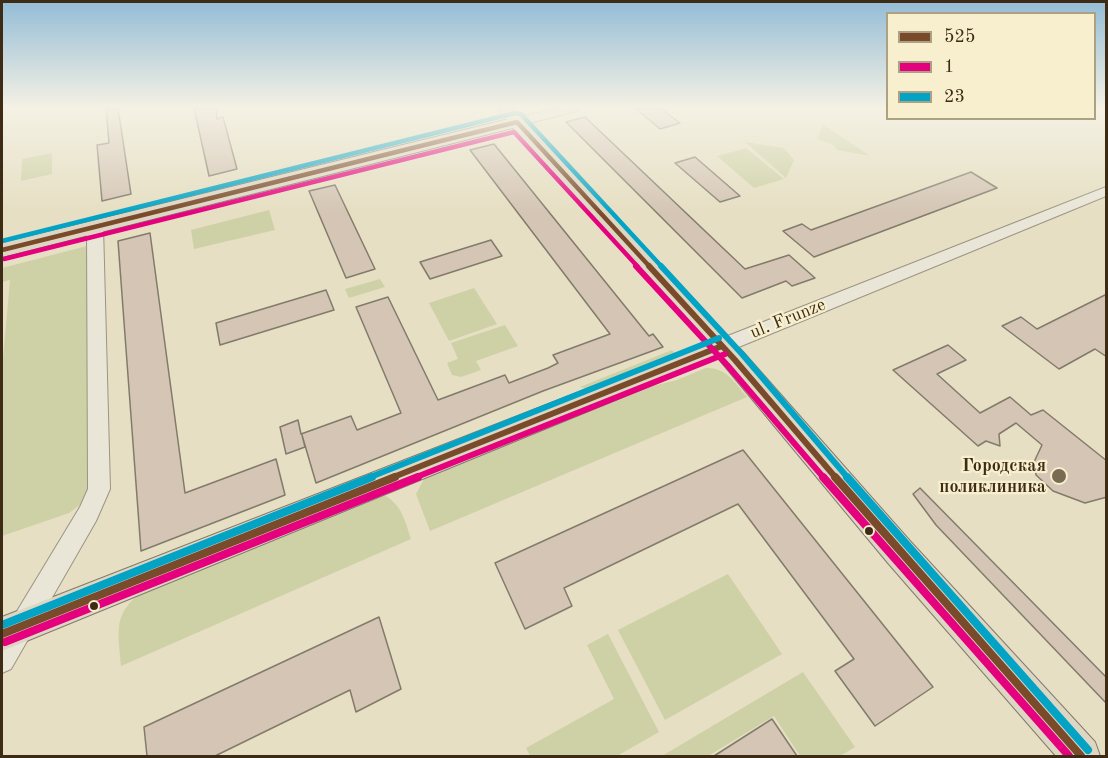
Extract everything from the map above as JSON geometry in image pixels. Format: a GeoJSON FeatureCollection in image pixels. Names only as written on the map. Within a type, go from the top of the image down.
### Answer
{"type":"FeatureCollection","features":[{"type":"Feature","properties":{"kind":"main road"},"geometry":{"type":"LineString","coordinates":[[2,250],[404,143]]}},
{"type":"Feature","properties":{"kind":"main road"},"geometry":{"type":"LineString","coordinates":[[536,143],[722,346],[899,552],[1081,756]]}},
{"type":"Feature","properties":{"kind":"main road","name":"ul. Frunze"},"geometry":{"type":"LineString","coordinates":[[12,630],[722,346]]}},
{"type":"Feature","properties":{"kind":"street","name":"ul. Frunze"},"geometry":{"type":"LineString","coordinates":[[722,346],[1107,191]]}},
{"type":"Feature","properties":{"kind":"street"},"geometry":{"type":"LineString","coordinates":[[2,660],[12,630],[88,514],[99,489],[95,226]]}},
{"type":"Feature","properties":{"kind":"green space"},"geometry":{"type":"Polygon","coordinates":[[[747,143],[784,148],[794,160],[786,178],[747,143]]]}},
{"type":"Feature","properties":{"kind":"green space"},"geometry":{"type":"Polygon","coordinates":[[[830,143],[851,143],[870,156],[838,150],[830,143]]]}},
{"type":"Feature","properties":{"kind":"green space"},"geometry":{"type":"Polygon","coordinates":[[[746,148],[784,179],[754,188],[717,156],[746,148]]]}},
{"type":"Feature","properties":{"kind":"green space"},"geometry":{"type":"Polygon","coordinates":[[[52,153],[52,174],[21,181],[22,159],[52,153]]]}},
{"type":"Feature","properties":{"kind":"green space"},"geometry":{"type":"Polygon","coordinates":[[[269,210],[275,230],[194,249],[191,230],[269,210]]]}},
{"type":"Feature","properties":{"kind":"green space"},"geometry":{"type":"Polygon","coordinates":[[[87,246],[92,485],[84,502],[69,513],[2,536],[2,370],[10,280],[2,282],[2,268],[87,246]]]}},
{"type":"Feature","properties":{"kind":"green space"},"geometry":{"type":"Polygon","coordinates":[[[380,279],[385,287],[349,298],[345,289],[380,279]]]}},
{"type":"Feature","properties":{"kind":"green space"},"geometry":{"type":"Polygon","coordinates":[[[474,288],[497,324],[449,341],[429,303],[474,288]]]}},
{"type":"Feature","properties":{"kind":"green space"},"geometry":{"type":"Polygon","coordinates":[[[505,325],[518,346],[476,361],[481,370],[461,377],[452,375],[447,363],[458,359],[451,343],[505,325]]]}},
{"type":"Feature","properties":{"kind":"green space"},"geometry":{"type":"Polygon","coordinates":[[[672,350],[674,352],[672,356],[588,389],[580,387],[672,350]]]}},
{"type":"Feature","properties":{"kind":"green space"},"geometry":{"type":"Polygon","coordinates":[[[706,368],[725,373],[747,397],[430,531],[416,494],[424,479],[433,472],[640,389],[677,380],[706,368]]]}},
{"type":"Feature","properties":{"kind":"green space"},"geometry":{"type":"Polygon","coordinates":[[[386,496],[399,509],[411,539],[121,666],[119,632],[122,614],[127,606],[146,589],[373,497],[386,496]]]}},
{"type":"Feature","properties":{"kind":"green space"},"geometry":{"type":"Polygon","coordinates":[[[728,574],[782,654],[665,720],[618,630],[728,574]]]}},
{"type":"Feature","properties":{"kind":"green space"},"geometry":{"type":"Polygon","coordinates":[[[608,634],[659,732],[617,756],[530,756],[526,748],[614,699],[587,645],[608,634]]]}},
{"type":"Feature","properties":{"kind":"green space"},"geometry":{"type":"Polygon","coordinates":[[[803,672],[855,747],[840,756],[800,756],[774,716],[708,756],[662,756],[803,672]]]}},
{"type":"Feature","properties":{"kind":"building"},"geometry":{"type":"Polygon","coordinates":[[[123,143],[131,194],[102,201],[97,145],[123,143]]]}},
{"type":"Feature","properties":{"kind":"building"},"geometry":{"type":"Polygon","coordinates":[[[202,143],[230,143],[237,169],[209,176],[202,143]]]}},
{"type":"Feature","properties":{"kind":"building"},"geometry":{"type":"Polygon","coordinates":[[[587,143],[613,143],[745,269],[789,255],[815,278],[792,286],[786,281],[742,298],[587,143]]]}},
{"type":"Feature","properties":{"kind":"building"},"geometry":{"type":"Polygon","coordinates":[[[494,144],[649,336],[653,334],[663,347],[543,391],[316,483],[302,435],[305,447],[286,454],[280,427],[298,420],[301,434],[351,416],[357,430],[401,413],[356,307],[388,297],[438,400],[505,375],[509,383],[558,363],[553,355],[610,334],[470,150],[494,144]]]}},
{"type":"Feature","properties":{"kind":"building"},"geometry":{"type":"Polygon","coordinates":[[[695,157],[740,196],[720,202],[675,163],[695,157]]]}},
{"type":"Feature","properties":{"kind":"building"},"geometry":{"type":"Polygon","coordinates":[[[971,172],[997,188],[814,257],[783,231],[802,224],[811,230],[971,172]]]}},
{"type":"Feature","properties":{"kind":"building"},"geometry":{"type":"Polygon","coordinates":[[[335,185],[375,269],[346,278],[309,191],[335,185]]]}},
{"type":"Feature","properties":{"kind":"building"},"geometry":{"type":"Polygon","coordinates":[[[150,233],[185,493],[276,459],[285,495],[141,551],[118,241],[150,233]]]}},
{"type":"Feature","properties":{"kind":"building"},"geometry":{"type":"Polygon","coordinates":[[[491,240],[502,256],[430,279],[420,262],[491,240]]]}},
{"type":"Feature","properties":{"kind":"building"},"geometry":{"type":"Polygon","coordinates":[[[326,290],[334,310],[220,345],[216,323],[326,290]]]}},
{"type":"Feature","properties":{"kind":"building"},"geometry":{"type":"Polygon","coordinates":[[[1107,294],[1107,357],[1095,349],[1059,369],[1002,326],[1021,317],[1037,329],[1107,294]]]}},
{"type":"Feature","properties":{"kind":"building"},"geometry":{"type":"Polygon","coordinates":[[[948,345],[966,360],[937,374],[980,413],[1010,397],[1031,415],[1043,410],[1107,461],[1107,497],[1085,503],[1053,491],[1036,475],[1034,462],[1042,445],[1016,423],[999,434],[1000,446],[986,441],[978,446],[893,370],[948,345]]]}},
{"type":"Feature","properties":{"kind":"building"},"geometry":{"type":"Polygon","coordinates":[[[743,450],[933,687],[875,726],[835,671],[854,659],[738,504],[564,588],[572,606],[525,629],[495,563],[743,450]]]}},
{"type":"Feature","properties":{"kind":"building"},"geometry":{"type":"Polygon","coordinates":[[[920,488],[1107,678],[1107,704],[936,525],[913,494],[920,488]]]}},
{"type":"Feature","properties":{"kind":"building"},"geometry":{"type":"Polygon","coordinates":[[[379,617],[401,689],[356,712],[350,690],[215,756],[147,756],[144,727],[379,617]]]}},
{"type":"Feature","properties":{"kind":"building"},"geometry":{"type":"Polygon","coordinates":[[[772,719],[797,756],[714,756],[772,719]]]}},
{"type":"Feature","properties":{"kind":"transit line","name":"23"},"geometry":{"type":"LineString","coordinates":[[2,241],[393,143]]}},
{"type":"Feature","properties":{"kind":"transit line","name":"525"},"geometry":{"type":"LineString","coordinates":[[2,250],[431,143]]}},
{"type":"Feature","properties":{"kind":"transit line","name":"1"},"geometry":{"type":"LineString","coordinates":[[4,259],[468,143]]}},
{"type":"Feature","properties":{"kind":"transit line","name":"1"},"geometry":{"type":"LineString","coordinates":[[524,143],[728,366],[892,558],[1069,756]]}},
{"type":"Feature","properties":{"kind":"transit line","name":"525"},"geometry":{"type":"LineString","coordinates":[[537,143],[735,360],[899,552],[1081,756]]}},
{"type":"Feature","properties":{"kind":"transit line","name":"23"},"geometry":{"type":"LineString","coordinates":[[548,143],[742,354],[906,546],[1088,750]]}},
{"type":"Feature","properties":{"kind":"transit line","name":"23"},"geometry":{"type":"LineString","coordinates":[[2,625],[719,338]]}},
{"type":"Feature","properties":{"kind":"transit line","name":"525"},"geometry":{"type":"LineString","coordinates":[[2,634],[722,346]]}},
{"type":"Feature","properties":{"kind":"transit line","name":"1"},"geometry":{"type":"LineString","coordinates":[[5,642],[725,354]]}},
{"type":"Feature","properties":{"kind":"place","name":"Городская поликлиника"},"geometry":{"type":"Point","coordinates":[1059,476]}}]}
